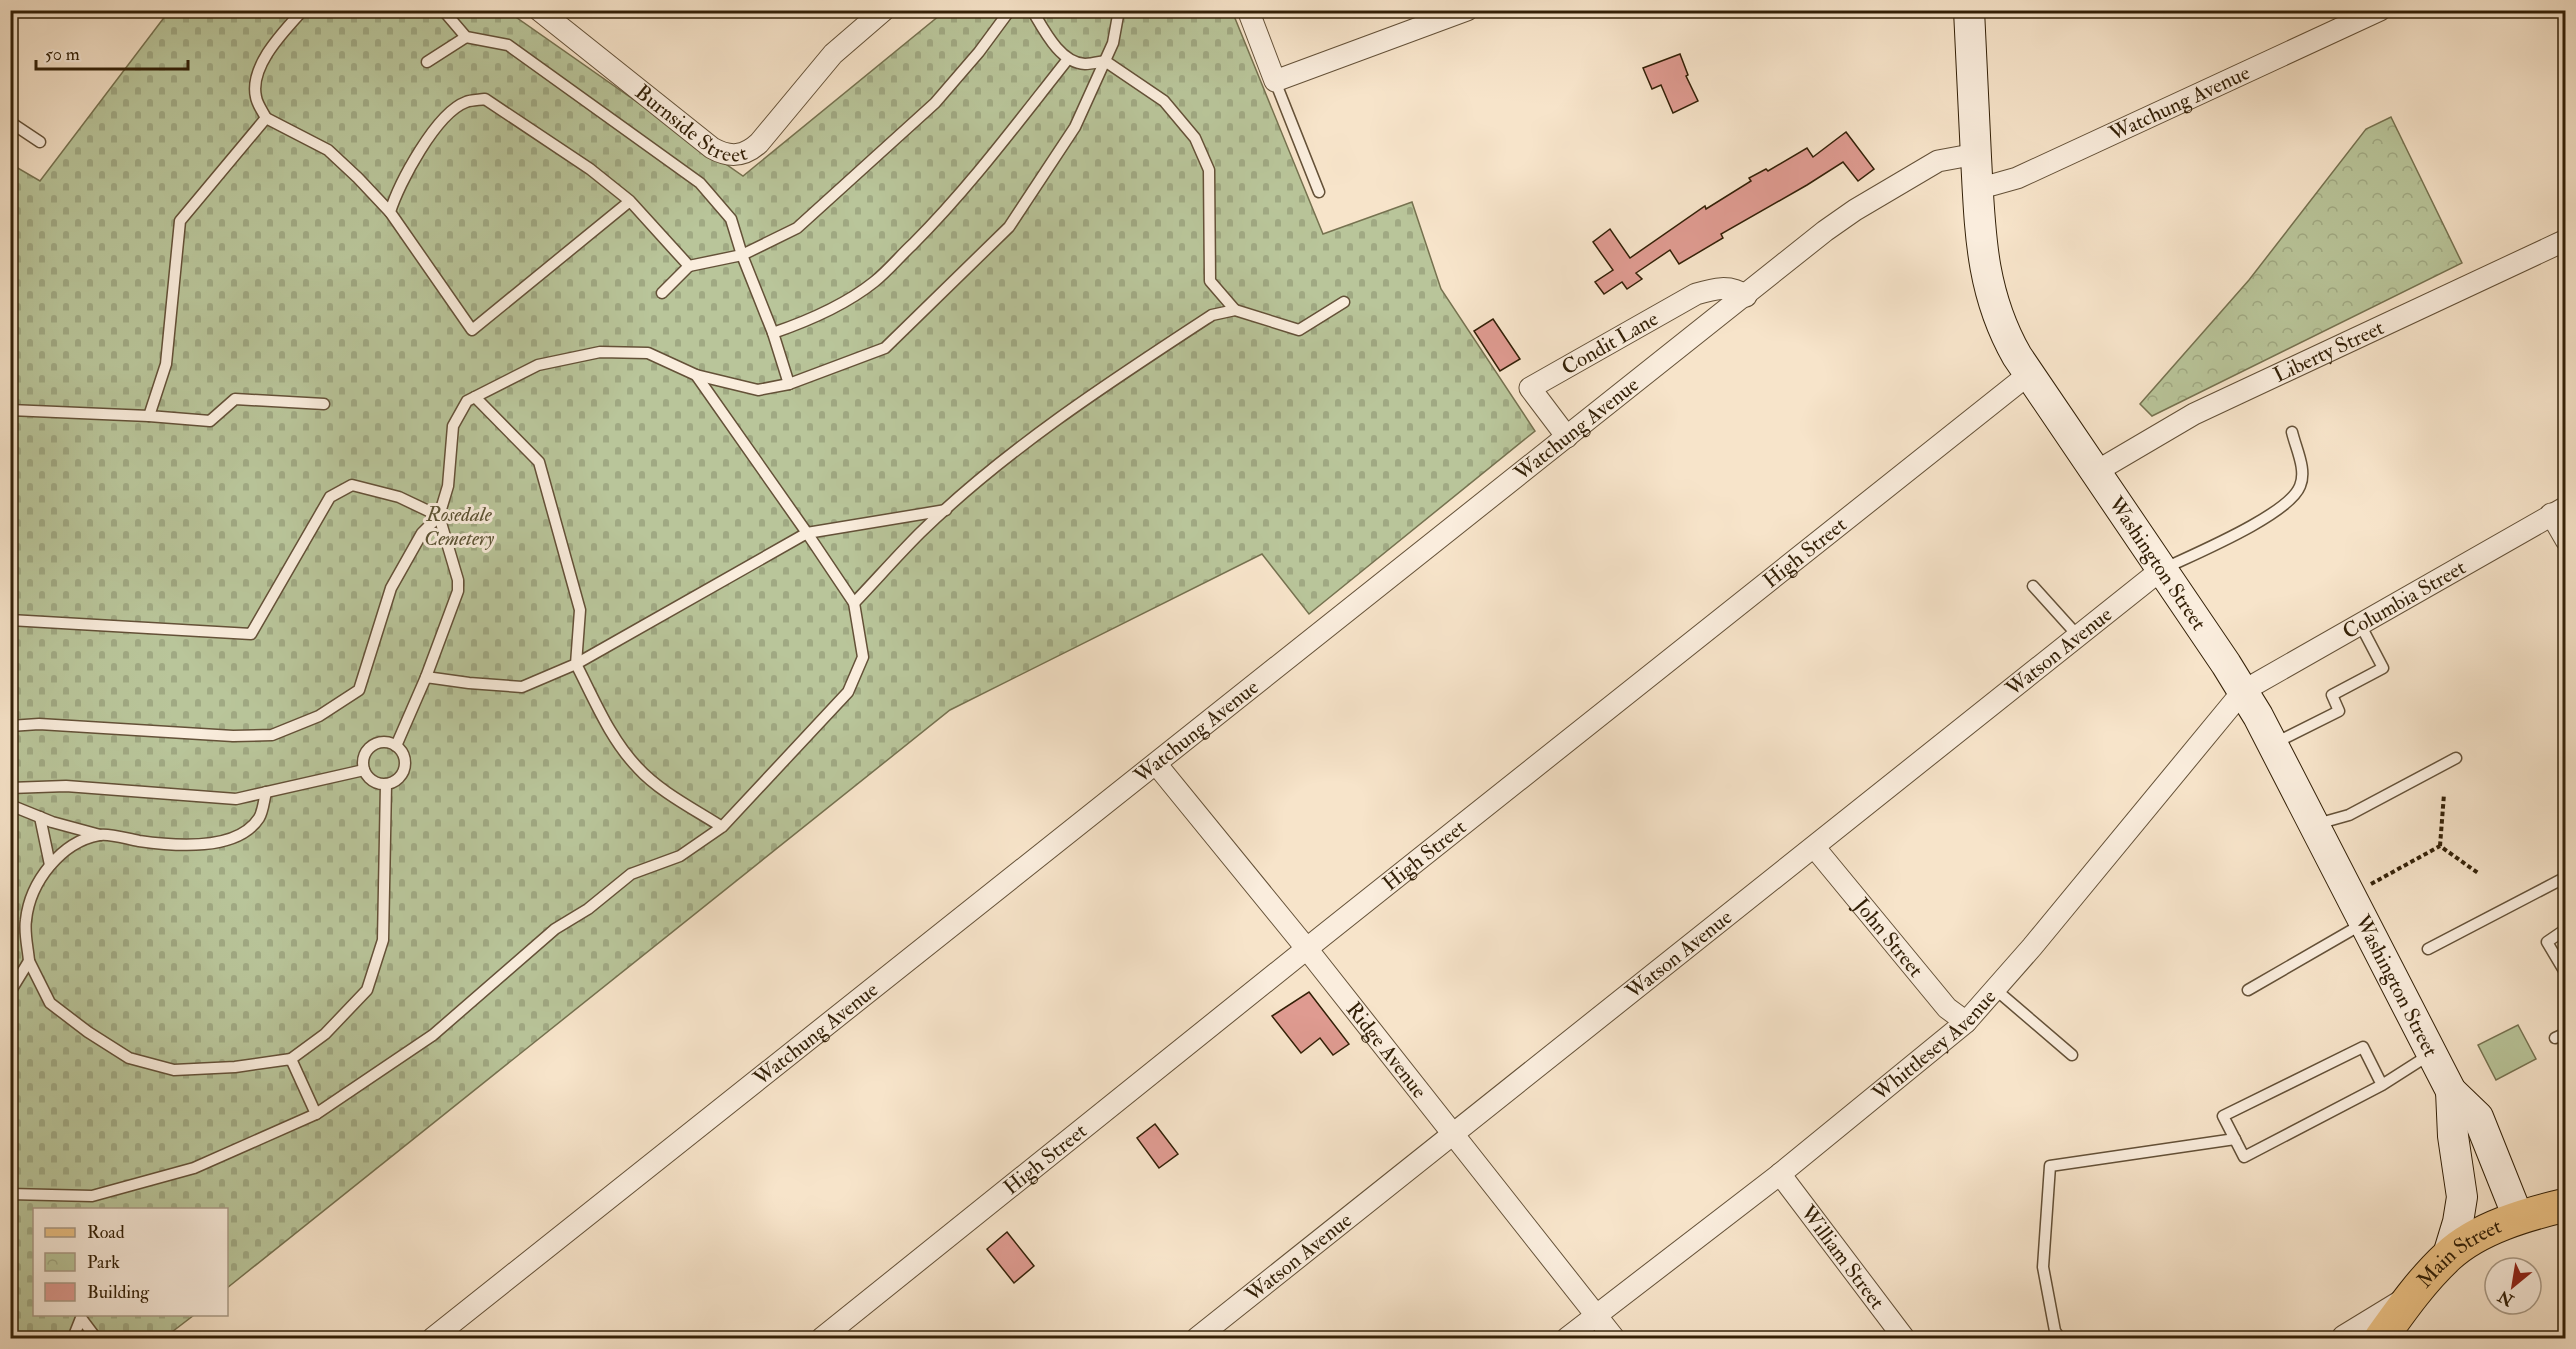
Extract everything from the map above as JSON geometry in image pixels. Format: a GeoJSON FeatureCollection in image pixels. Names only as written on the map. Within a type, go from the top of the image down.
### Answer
{"type":"FeatureCollection","features":[{"type":"Feature","properties":{"kind":"main road","name":"Washington Street"},"geometry":{"type":"LineString","coordinates":[[1969,10],[1983,256],[1991,298],[2007,339],[2243,691],[2451,1090],[2478,1117],[2518,1217]]}},
{"type":"Feature","properties":{"kind":"main road","name":"Washington Street"},"geometry":{"type":"LineString","coordinates":[[2448,1255],[2458,1222],[2462,1197],[2453,1136],[2451,1090]]}},
{"type":"Feature","properties":{"kind":"main road","name":"Main Street"},"geometry":{"type":"LineString","coordinates":[[2381,1338],[2409,1299],[2448,1255],[2464,1243],[2518,1217],[2565,1205]]}},
{"type":"Feature","properties":{"kind":"street","name":"Burnside Street"},"geometry":{"type":"LineString","coordinates":[[539,10],[712,148],[722,154],[733,156],[751,150],[759,143],[840,46],[884,10]]}},
{"type":"Feature","properties":{"kind":"street"},"geometry":{"type":"LineString","coordinates":[[1248,10],[1275,81],[1467,10]]}},
{"type":"Feature","properties":{"kind":"street","name":"Watchung Avenue"},"geometry":{"type":"LineString","coordinates":[[1978,186],[1992,185],[2017,178],[2380,10]]}},
{"type":"Feature","properties":{"kind":"street","name":"Watchung Avenue"},"geometry":{"type":"LineString","coordinates":[[434,1338],[1855,210],[1938,161],[1976,154]]}},
{"type":"Feature","properties":{"kind":"street","name":"Liberty Street"},"geometry":{"type":"LineString","coordinates":[[2097,471],[2194,414],[2565,240]]}},
{"type":"Feature","properties":{"kind":"street","name":"Condit Lane"},"geometry":{"type":"LineString","coordinates":[[1567,437],[1530,388],[1696,294],[1732,288],[1746,296]]}},
{"type":"Feature","properties":{"kind":"street","name":"High Street"},"geometry":{"type":"LineString","coordinates":[[822,1338],[2029,374]]}},
{"type":"Feature","properties":{"kind":"street"},"geometry":{"type":"LineString","coordinates":[[2558,511],[2565,540]]}},
{"type":"Feature","properties":{"kind":"street","name":"Columbia Street"},"geometry":{"type":"LineString","coordinates":[[2243,691],[2558,511]]}},
{"type":"Feature","properties":{"kind":"street","name":"Watson Avenue"},"geometry":{"type":"LineString","coordinates":[[1197,1338],[1815,848],[2162,569]]}},
{"type":"Feature","properties":{"kind":"street","name":"Whittlesey Avenue"},"geometry":{"type":"LineString","coordinates":[[1567,1338],[1780,1174],[1966,1022],[2243,691]]}},
{"type":"Feature","properties":{"kind":"street","name":"Ridge Avenue"},"geometry":{"type":"LineString","coordinates":[[1157,765],[1307,949],[1452,1136],[1614,1338]]}},
{"type":"Feature","properties":{"kind":"street","name":"John Street"},"geometry":{"type":"LineString","coordinates":[[1815,848],[1947,1008],[1966,1022]]}},
{"type":"Feature","properties":{"kind":"street","name":"William Street"},"geometry":{"type":"LineString","coordinates":[[1780,1174],[1905,1338]]}},
{"type":"Feature","properties":{"kind":"street"},"geometry":{"type":"LineString","coordinates":[[2345,1338],[2409,1299]]}},
{"type":"Feature","properties":{"kind":"lane"},"geometry":{"type":"LineString","coordinates":[[303,10],[274,41],[258,72],[255,96],[266,118],[328,150],[358,178],[390,212],[472,330],[630,201]]}},
{"type":"Feature","properties":{"kind":"lane"},"geometry":{"type":"LineString","coordinates":[[442,10],[466,37],[508,45],[700,183],[730,219],[773,333],[789,384]]}},
{"type":"Feature","properties":{"kind":"lane"},"geometry":{"type":"LineString","coordinates":[[662,293],[689,266],[742,255],[797,228],[935,103],[979,52],[1010,10]]}},
{"type":"Feature","properties":{"kind":"lane"},"geometry":{"type":"LineString","coordinates":[[1032,10],[1049,37],[1068,60],[1084,64],[1105,62],[1164,101],[1195,138],[1209,170],[1210,281],[1235,310]]}},
{"type":"Feature","properties":{"kind":"lane"},"geometry":{"type":"LineString","coordinates":[[10,726],[39,724],[233,736],[272,735],[320,716],[359,690],[391,588],[422,533],[439,516],[448,486],[453,426],[467,401],[538,365],[600,352],[648,353],[696,375],[758,390],[789,384],[885,348],[1009,227],[1075,127],[1113,43],[1119,10]]}},
{"type":"Feature","properties":{"kind":"lane"},"geometry":{"type":"LineString","coordinates":[[427,62],[466,37]]}},
{"type":"Feature","properties":{"kind":"lane"},"geometry":{"type":"LineString","coordinates":[[773,333],[810,320],[875,281],[940,216],[975,177],[1068,60]]}},
{"type":"Feature","properties":{"kind":"lane"},"geometry":{"type":"LineString","coordinates":[[1275,81],[1319,192]]}},
{"type":"Feature","properties":{"kind":"lane"},"geometry":{"type":"LineString","coordinates":[[390,212],[396,193],[423,144],[448,116],[465,102],[485,99],[590,169],[630,201],[689,266]]}},
{"type":"Feature","properties":{"kind":"lane"},"geometry":{"type":"LineString","coordinates":[[149,416],[166,364],[180,221],[266,118]]}},
{"type":"Feature","properties":{"kind":"lane"},"geometry":{"type":"LineString","coordinates":[[10,122],[40,142]]}},
{"type":"Feature","properties":{"kind":"lane"},"geometry":{"type":"LineString","coordinates":[[854,603],[920,533],[993,469],[1077,407],[1212,315],[1235,310],[1299,330],[1344,302]]}},
{"type":"Feature","properties":{"kind":"lane"},"geometry":{"type":"LineString","coordinates":[[10,1194],[92,1196],[194,1168],[316,1114],[433,1035],[555,929],[588,909],[631,874],[680,856],[722,827],[848,692],[863,657],[854,603],[696,375]]}},
{"type":"Feature","properties":{"kind":"lane"},"geometry":{"type":"LineString","coordinates":[[475,397],[539,462],[580,610],[576,664],[612,735],[638,769],[673,796],[722,827]]}},
{"type":"Feature","properties":{"kind":"lane"},"geometry":{"type":"LineString","coordinates":[[10,410],[210,421],[235,399],[324,404]]}},
{"type":"Feature","properties":{"kind":"lane"},"geometry":{"type":"LineString","coordinates":[[2162,569],[2256,523],[2292,500],[2301,485],[2302,469],[2292,432]]}},
{"type":"Feature","properties":{"kind":"lane"},"geometry":{"type":"LineString","coordinates":[[10,620],[251,634],[330,497],[352,485],[399,497],[439,516],[458,580],[458,591],[426,677],[396,746]]}},
{"type":"Feature","properties":{"kind":"lane"},"geometry":{"type":"LineString","coordinates":[[426,677],[522,687],[576,664],[807,533],[946,510]]}},
{"type":"Feature","properties":{"kind":"lane"},"geometry":{"type":"LineString","coordinates":[[2033,586],[2079,637]]}},
{"type":"Feature","properties":{"kind":"lane"},"geometry":{"type":"LineString","coordinates":[[2272,745],[2339,711],[2332,695],[2383,668],[2360,624]]}},
{"type":"Feature","properties":{"kind":"lane"},"geometry":{"type":"LineString","coordinates":[[383,742],[396,746],[404,758],[403,772],[399,778],[386,784],[372,781],[364,770],[364,757],[371,746],[383,742]]}},
{"type":"Feature","properties":{"kind":"lane"},"geometry":{"type":"LineString","coordinates":[[2314,825],[2349,815],[2456,758]]}},
{"type":"Feature","properties":{"kind":"lane"},"geometry":{"type":"LineString","coordinates":[[10,788],[66,786],[236,799],[364,770]]}},
{"type":"Feature","properties":{"kind":"lane"},"geometry":{"type":"LineString","coordinates":[[100,835],[73,843],[50,865],[34,889],[25,920],[29,961],[50,1002],[88,1032],[129,1058],[174,1070],[235,1068],[291,1059],[325,1034],[368,990],[383,940],[386,784]]}},
{"type":"Feature","properties":{"kind":"lane"},"geometry":{"type":"LineString","coordinates":[[10,805],[40,817],[100,835],[161,844],[219,843],[243,835],[260,818],[266,792]]}},
{"type":"Feature","properties":{"kind":"lane"},"geometry":{"type":"LineString","coordinates":[[40,817],[50,865]]}},
{"type":"Feature","properties":{"kind":"lane"},"geometry":{"type":"LineString","coordinates":[[2428,950],[2565,877]]}},
{"type":"Feature","properties":{"kind":"lane"},"geometry":{"type":"LineString","coordinates":[[2248,990],[2364,923]]}},
{"type":"Feature","properties":{"kind":"lane"},"geometry":{"type":"LineString","coordinates":[[2565,929],[2547,942],[2565,974]]}},
{"type":"Feature","properties":{"kind":"lane"},"geometry":{"type":"LineString","coordinates":[[10,992],[29,961]]}},
{"type":"Feature","properties":{"kind":"lane"},"geometry":{"type":"LineString","coordinates":[[1995,989],[2072,1055]]}},
{"type":"Feature","properties":{"kind":"lane"},"geometry":{"type":"LineString","coordinates":[[2555,1038],[2565,1033]]}},
{"type":"Feature","properties":{"kind":"lane"},"geometry":{"type":"LineString","coordinates":[[2382,1085],[2363,1047],[2223,1116],[2244,1157],[2382,1085],[2432,1053]]}},
{"type":"Feature","properties":{"kind":"lane"},"geometry":{"type":"LineString","coordinates":[[291,1059],[316,1114]]}},
{"type":"Feature","properties":{"kind":"lane"},"geometry":{"type":"LineString","coordinates":[[2060,1338],[2055,1331],[2043,1267],[2050,1166],[2235,1139]]}},
{"type":"Feature","properties":{"kind":"lane"},"geometry":{"type":"LineString","coordinates":[[91,1208],[92,1196]]}},
{"type":"Feature","properties":{"kind":"lane"},"geometry":{"type":"LineString","coordinates":[[73,1338],[81,1316]]}},
{"type":"Feature","properties":{"kind":"lane"},"geometry":{"type":"LineString","coordinates":[[81,1316],[96,1338]]}},
{"type":"Feature","properties":{"kind":"path"},"geometry":{"type":"LineString","coordinates":[[2440,846],[2444,794]]}},
{"type":"Feature","properties":{"kind":"path"},"geometry":{"type":"LineString","coordinates":[[2440,846],[2478,873]]}},
{"type":"Feature","properties":{"kind":"path"},"geometry":{"type":"LineString","coordinates":[[2371,884],[2440,846]]}},
{"type":"Feature","properties":{"kind":"green space","name":"Rosedale Cemetery"},"geometry":{"type":"Polygon","coordinates":[[[169,11],[507,11],[743,176],[945,11],[1232,11],[1323,234],[1412,202],[1441,289],[1535,431],[1309,614],[1262,554],[950,710],[228,1287],[228,1208],[33,1208],[33,1316],[193,1316],[164,1338],[11,1338],[11,164],[40,181],[169,11]]]}},
{"type":"Feature","properties":{"kind":"green space"},"geometry":{"type":"Polygon","coordinates":[[[2391,117],[2462,263],[2152,416],[2140,404],[2249,280],[2366,129],[2391,117]]]}},
{"type":"Feature","properties":{"kind":"green space"},"geometry":{"type":"Polygon","coordinates":[[[2518,1025],[2536,1059],[2496,1080],[2478,1045],[2518,1025]]]}},
{"type":"Feature","properties":{"kind":"building"},"geometry":{"type":"Polygon","coordinates":[[[1680,54],[1688,75],[1686,76],[1698,101],[1673,113],[1661,85],[1652,89],[1643,68],[1680,54]]]}},
{"type":"Feature","properties":{"kind":"building"},"geometry":{"type":"Polygon","coordinates":[[[1846,132],[1874,169],[1858,181],[1843,162],[1721,234],[1723,238],[1679,264],[1670,250],[1636,273],[1642,279],[1627,289],[1622,282],[1604,294],[1595,282],[1613,270],[1593,242],[1610,229],[1630,258],[1705,206],[1706,209],[1751,181],[1749,178],[1766,169],[1768,171],[1807,148],[1813,157],[1846,132]]]}},
{"type":"Feature","properties":{"kind":"building"},"geometry":{"type":"Polygon","coordinates":[[[1493,319],[1520,359],[1500,371],[1474,331],[1493,319]]]}},
{"type":"Feature","properties":{"kind":"building"},"geometry":{"type":"Polygon","coordinates":[[[1309,992],[1349,1044],[1333,1055],[1320,1038],[1301,1053],[1272,1016],[1309,992]]]}},
{"type":"Feature","properties":{"kind":"building"},"geometry":{"type":"Polygon","coordinates":[[[1155,1124],[1178,1154],[1159,1168],[1137,1138],[1155,1124]]]}},
{"type":"Feature","properties":{"kind":"building"},"geometry":{"type":"Polygon","coordinates":[[[1007,1232],[1034,1266],[1014,1283],[987,1249],[1007,1232]]]}}]}
